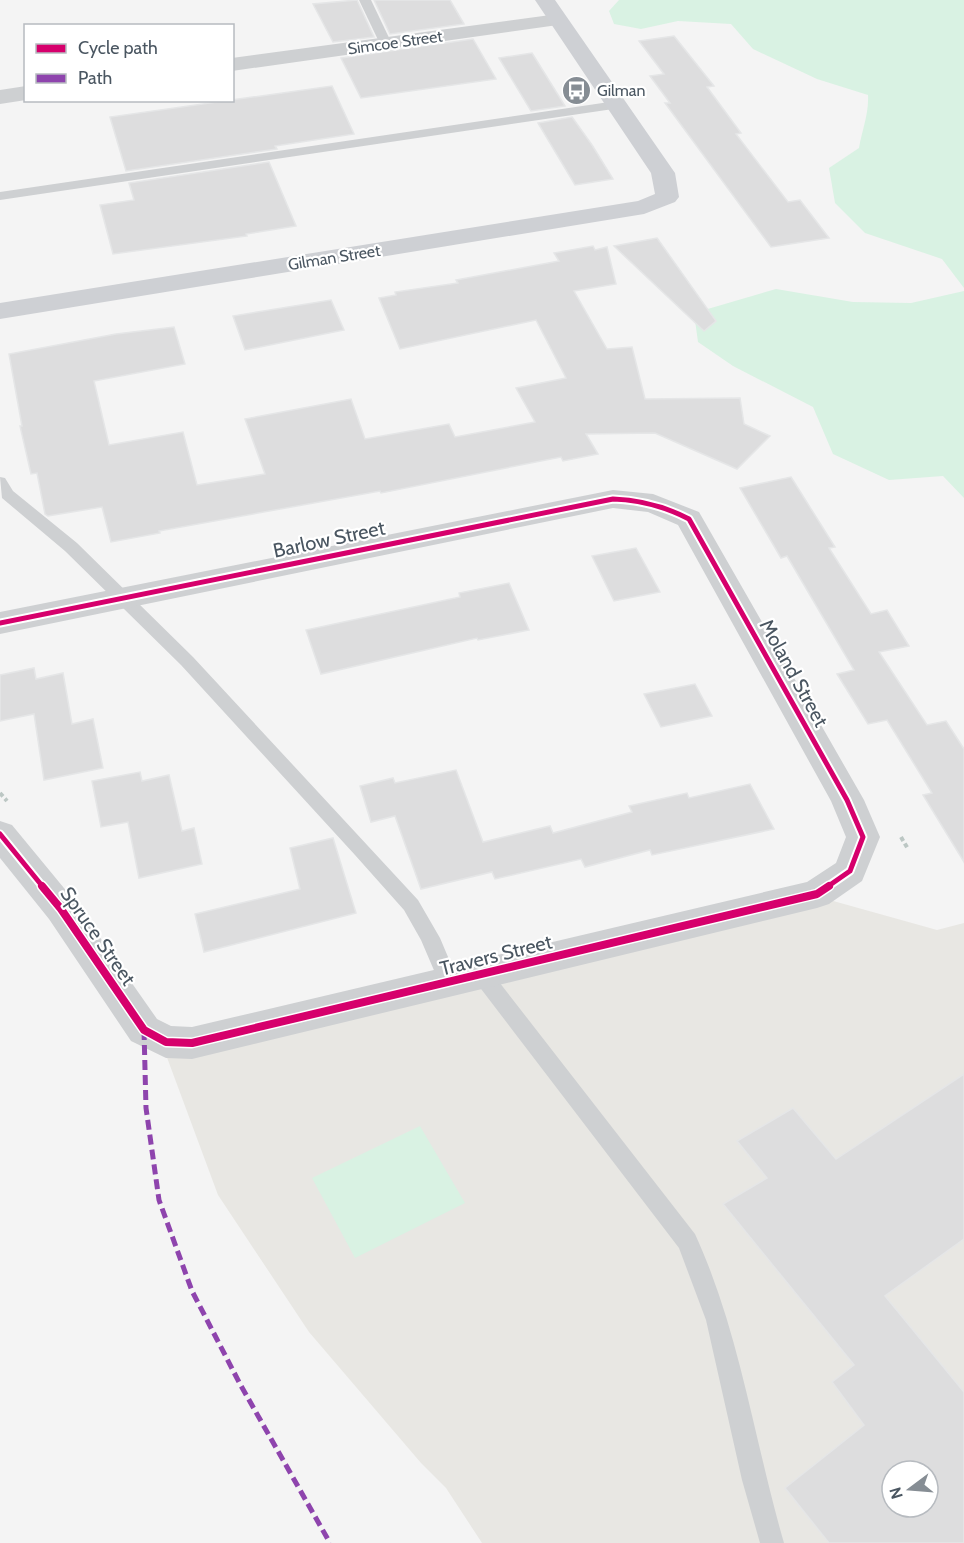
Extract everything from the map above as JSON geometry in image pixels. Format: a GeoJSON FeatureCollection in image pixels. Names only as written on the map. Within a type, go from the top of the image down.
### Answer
{"type":"FeatureCollection","features":[{"type":"Feature","properties":{"kind":"street"},"geometry":{"type":"LineString","coordinates":[[545,0],[616,105]]}},
{"type":"Feature","properties":{"kind":"street","name":"Simcoe Street"},"geometry":{"type":"LineString","coordinates":[[234,65],[558,20]]}},
{"type":"Feature","properties":{"kind":"street"},"geometry":{"type":"LineString","coordinates":[[0,97],[24,93]]}},
{"type":"Feature","properties":{"kind":"street","name":"Gilman Street"},"geometry":{"type":"LineString","coordinates":[[0,311],[644,207],[667,197],[663,173],[616,105]]}},
{"type":"Feature","properties":{"kind":"street","name":"Barlow Street"},"geometry":{"type":"LineString","coordinates":[[0,623],[613,499],[643,499],[665,507]]}},
{"type":"Feature","properties":{"kind":"street","name":"Moland Street"},"geometry":{"type":"LineString","coordinates":[[665,507],[689,519],[847,800],[863,837],[850,870]]}},
{"type":"Feature","properties":{"kind":"street","name":"Spruce Street"},"geometry":{"type":"LineString","coordinates":[[0,834],[61,909],[144,1030]]}},
{"type":"Feature","properties":{"kind":"street","name":"Travers Street"},"geometry":{"type":"LineString","coordinates":[[144,1030],[166,1042],[192,1043],[817,894],[850,870]]}},
{"type":"Feature","properties":{"kind":"lane"},"geometry":{"type":"LineString","coordinates":[[366,0],[386,44]]}},
{"type":"Feature","properties":{"kind":"lane"},"geometry":{"type":"LineString","coordinates":[[0,196],[616,105]]}},
{"type":"Feature","properties":{"kind":"lane"},"geometry":{"type":"LineString","coordinates":[[0,483],[7,494],[70,547],[187,661],[411,904],[435,948],[466,979],[687,1241],[705,1277],[726,1348],[750,1461],[772,1543]]}},
{"type":"Feature","properties":{"kind":"path"},"geometry":{"type":"LineString","coordinates":[[896,828],[908,849]]}},
{"type":"Feature","properties":{"kind":"shaded area"},"geometry":{"type":"Polygon","coordinates":[[[819,897],[937,930],[964,923],[964,1543],[482,1543],[446,1488],[421,1463],[309,1332],[218,1195],[162,1044],[819,897]]]}},
{"type":"Feature","properties":{"kind":"green space"},"geometry":{"type":"Polygon","coordinates":[[[619,0],[964,0],[964,288],[942,259],[865,233],[835,203],[829,168],[859,148],[868,95],[817,79],[753,49],[731,24],[678,21],[641,29],[614,24],[609,11],[619,0]]]}},
{"type":"Feature","properties":{"kind":"green space"},"geometry":{"type":"Polygon","coordinates":[[[776,289],[853,302],[911,303],[964,291],[964,498],[943,476],[889,480],[833,454],[813,407],[733,366],[698,342],[694,313],[776,289]]]}},
{"type":"Feature","properties":{"kind":"green space"},"geometry":{"type":"Polygon","coordinates":[[[420,1126],[465,1203],[355,1258],[312,1178],[420,1126]]]}},
{"type":"Feature","properties":{"kind":"building"},"geometry":{"type":"Polygon","coordinates":[[[357,0],[374,37],[333,42],[313,4],[357,0]]]}},
{"type":"Feature","properties":{"kind":"building"},"geometry":{"type":"Polygon","coordinates":[[[374,0],[450,0],[464,24],[390,34],[374,0]]]}},
{"type":"Feature","properties":{"kind":"building"},"geometry":{"type":"Polygon","coordinates":[[[674,36],[714,86],[707,87],[741,133],[736,134],[788,202],[800,200],[829,238],[771,247],[665,103],[670,103],[650,76],[664,74],[639,41],[674,36]]]}},
{"type":"Feature","properties":{"kind":"building"},"geometry":{"type":"Polygon","coordinates":[[[473,39],[496,79],[361,98],[341,58],[473,39]]]}},
{"type":"Feature","properties":{"kind":"building"},"geometry":{"type":"Polygon","coordinates":[[[532,53],[565,106],[531,111],[499,58],[532,53]]]}},
{"type":"Feature","properties":{"kind":"building"},"geometry":{"type":"Polygon","coordinates":[[[332,86],[354,134],[275,146],[277,149],[126,171],[110,117],[217,102],[234,102],[234,100],[332,86]]]}},
{"type":"Feature","properties":{"kind":"building"},"geometry":{"type":"Polygon","coordinates":[[[572,117],[613,179],[575,185],[538,123],[572,117]]]}},
{"type":"Feature","properties":{"kind":"building"},"geometry":{"type":"Polygon","coordinates":[[[269,162],[296,226],[246,234],[247,236],[113,254],[100,205],[134,200],[129,183],[269,162]]]}},
{"type":"Feature","properties":{"kind":"building"},"geometry":{"type":"Polygon","coordinates":[[[657,238],[716,321],[704,331],[614,246],[657,238]]]}},
{"type":"Feature","properties":{"kind":"building"},"geometry":{"type":"Polygon","coordinates":[[[593,246],[595,250],[607,247],[616,284],[574,291],[607,349],[632,347],[645,399],[740,398],[744,424],[770,436],[737,469],[655,433],[586,434],[598,454],[563,461],[561,457],[381,493],[380,491],[159,531],[160,533],[111,542],[102,507],[48,516],[45,514],[37,473],[31,474],[20,426],[22,426],[9,354],[116,334],[174,327],[185,364],[94,381],[109,445],[183,432],[197,485],[265,474],[245,419],[351,399],[365,439],[449,424],[455,437],[535,422],[516,388],[566,378],[536,320],[400,349],[379,298],[396,295],[395,292],[458,283],[456,280],[559,261],[554,253],[593,246]]]}},
{"type":"Feature","properties":{"kind":"building"},"geometry":{"type":"Polygon","coordinates":[[[331,300],[344,330],[245,350],[233,316],[331,300]]]}},
{"type":"Feature","properties":{"kind":"building"},"geometry":{"type":"Polygon","coordinates":[[[791,477],[835,547],[829,548],[871,614],[887,610],[909,646],[879,652],[927,725],[946,721],[964,749],[964,862],[923,795],[932,793],[887,720],[868,724],[837,674],[854,670],[787,556],[781,558],[740,488],[791,477]]]}},
{"type":"Feature","properties":{"kind":"building"},"geometry":{"type":"Polygon","coordinates":[[[636,548],[660,592],[614,601],[592,556],[636,548]]]}},
{"type":"Feature","properties":{"kind":"building"},"geometry":{"type":"Polygon","coordinates":[[[509,583],[529,630],[478,640],[477,638],[321,674],[306,630],[460,597],[459,593],[509,583]]]}},
{"type":"Feature","properties":{"kind":"building"},"geometry":{"type":"Polygon","coordinates":[[[34,668],[36,679],[63,673],[72,724],[93,719],[103,768],[44,780],[34,714],[0,721],[0,675],[34,668]]]}},
{"type":"Feature","properties":{"kind":"building"},"geometry":{"type":"Polygon","coordinates":[[[695,684],[712,716],[661,727],[644,694],[695,684]]]}},
{"type":"Feature","properties":{"kind":"building"},"geometry":{"type":"Polygon","coordinates":[[[456,770],[483,842],[550,826],[553,833],[632,812],[629,806],[687,793],[689,798],[750,784],[774,829],[652,855],[650,850],[585,867],[581,859],[495,879],[492,872],[421,889],[395,816],[371,822],[360,786],[393,778],[395,783],[456,770]]]}},
{"type":"Feature","properties":{"kind":"building"},"geometry":{"type":"Polygon","coordinates":[[[140,772],[142,781],[169,775],[182,831],[194,828],[202,864],[139,878],[128,822],[101,827],[92,781],[140,772]]]}},
{"type":"Feature","properties":{"kind":"building"},"geometry":{"type":"Polygon","coordinates":[[[333,838],[356,913],[204,952],[195,914],[300,889],[290,848],[333,838]]]}},
{"type":"Feature","properties":{"kind":"building"},"geometry":{"type":"Polygon","coordinates":[[[964,1074],[964,1239],[885,1296],[964,1392],[964,1543],[829,1543],[785,1488],[864,1425],[832,1382],[854,1365],[723,1204],[767,1178],[737,1141],[793,1108],[836,1159],[964,1074]]]}},
{"type":"Feature","properties":{"kind":"marked path"},"geometry":{"type":"LineString","coordinates":[[144,1030],[146,1108],[159,1200],[192,1291],[240,1384],[330,1543]]}},
{"type":"Feature","properties":{"kind":"cycle path"},"geometry":{"type":"LineString","coordinates":[[0,623],[613,499],[653,503],[689,519],[847,800],[863,837],[850,871],[817,894],[192,1043],[166,1042],[144,1030],[61,909],[0,834]]}},
{"type":"Feature","properties":{"kind":"place","name":"Gilman"},"geometry":{"type":"Point","coordinates":[576,90]}}]}
